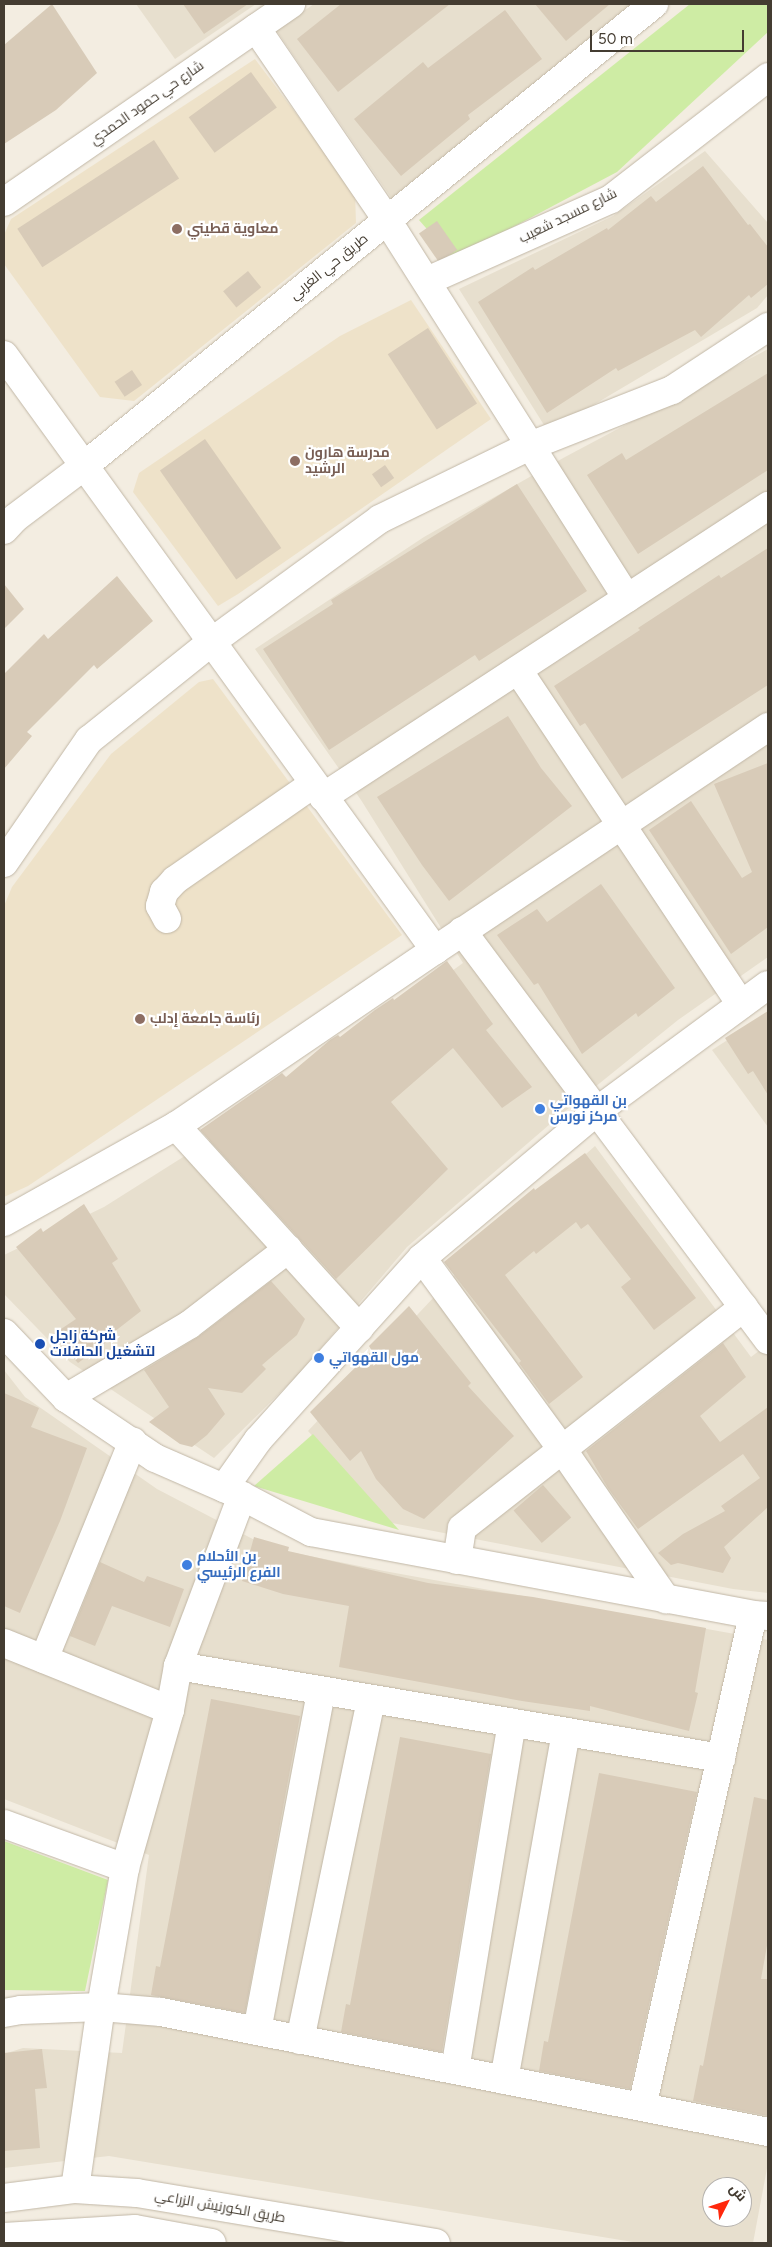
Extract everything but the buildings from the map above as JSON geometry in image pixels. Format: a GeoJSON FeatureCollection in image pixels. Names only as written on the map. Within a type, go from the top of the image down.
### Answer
{"type":"FeatureCollection","features":[{"type":"Feature","properties":{"kind":"street","name":"شارع حي حمود الحمدي"},"geometry":{"type":"LineString","coordinates":[[4,202],[291,4]]}},
{"type":"Feature","properties":{"kind":"street","name":"طريق حي الغربي"},"geometry":{"type":"LineString","coordinates":[[4,530],[15,518],[84,466],[654,4]]}},
{"type":"Feature","properties":{"kind":"street"},"geometry":{"type":"LineString","coordinates":[[256,28],[387,220],[627,598]]}},
{"type":"Feature","properties":{"kind":"street","name":"شارع مسجد شعيب"},"geometry":{"type":"LineString","coordinates":[[426,281],[611,199],[768,77]]}},
{"type":"Feature","properties":{"kind":"street"},"geometry":{"type":"LineString","coordinates":[[4,863],[90,740],[210,643],[380,519],[530,446],[672,390],[768,327]]}},
{"type":"Feature","properties":{"kind":"street"},"geometry":{"type":"LineString","coordinates":[[4,355],[12,383],[84,466],[210,643],[435,950]]}},
{"type":"Feature","properties":{"kind":"street"},"geometry":{"type":"LineString","coordinates":[[167,920],[160,906],[164,892],[175,880],[318,790],[518,670],[768,506]]}},
{"type":"Feature","properties":{"kind":"street"},"geometry":{"type":"LineString","coordinates":[[518,670],[620,826],[741,1005]]}},
{"type":"Feature","properties":{"kind":"street"},"geometry":{"type":"LineString","coordinates":[[4,1222],[176,1126],[462,931],[768,727]]}},
{"type":"Feature","properties":{"kind":"street"},"geometry":{"type":"LineString","coordinates":[[462,931],[768,1340]]}},
{"type":"Feature","properties":{"kind":"street"},"geometry":{"type":"LineString","coordinates":[[74,2189],[101,2007],[125,1868],[170,1710],[178,1666],[233,1492],[258,1440],[422,1258],[597,1111],[768,985]]}},
{"type":"Feature","properties":{"kind":"street"},"geometry":{"type":"LineString","coordinates":[[176,1126],[359,1328]]}},
{"type":"Feature","properties":{"kind":"street"},"geometry":{"type":"LineString","coordinates":[[66,1398],[189,1325],[288,1250]]}},
{"type":"Feature","properties":{"kind":"street"},"geometry":{"type":"LineString","coordinates":[[422,1258],[562,1449],[666,1599]]}},
{"type":"Feature","properties":{"kind":"street"},"geometry":{"type":"LineString","coordinates":[[457,1560],[462,1528],[744,1307]]}},
{"type":"Feature","properties":{"kind":"street"},"geometry":{"type":"LineString","coordinates":[[7,1347],[66,1398],[133,1441],[155,1458],[233,1492],[311,1532],[666,1599],[764,1610],[721,1758],[642,2107]]}},
{"type":"Feature","properties":{"kind":"street"},"geometry":{"type":"LineString","coordinates":[[44,1659],[133,1441]]}},
{"type":"Feature","properties":{"kind":"street"},"geometry":{"type":"LineString","coordinates":[[4,1643],[170,1710]]}},
{"type":"Feature","properties":{"kind":"street"},"geometry":{"type":"LineString","coordinates":[[178,1666],[721,1758]]}},
{"type":"Feature","properties":{"kind":"street"},"geometry":{"type":"LineString","coordinates":[[257,2031],[321,1691]]}},
{"type":"Feature","properties":{"kind":"street"},"geometry":{"type":"LineString","coordinates":[[300,2040],[371,1699]]}},
{"type":"Feature","properties":{"kind":"street"},"geometry":{"type":"LineString","coordinates":[[455,2070],[512,1723]]}},
{"type":"Feature","properties":{"kind":"street"},"geometry":{"type":"LineString","coordinates":[[504,2080],[566,1732]]}},
{"type":"Feature","properties":{"kind":"street"},"geometry":{"type":"LineString","coordinates":[[4,1824],[125,1868]]}},
{"type":"Feature","properties":{"kind":"street"},"geometry":{"type":"LineString","coordinates":[[4,2014],[21,2010],[101,2007],[161,2012],[768,2132]]}},
{"type":"Feature","properties":{"kind":"street","name":"طريق الكورنيش الزراعي"},"geometry":{"type":"LineString","coordinates":[[4,2198],[74,2189],[137,2192],[436,2243]]}},
{"type":"Feature","properties":{"kind":"street"},"geometry":{"type":"LineString","coordinates":[[4,2237],[135,2229],[158,2238],[212,2243]]}},
{"type":"Feature","properties":{"kind":"shaded area"},"geometry":{"type":"Polygon","coordinates":[[[136,4],[256,4],[175,59],[136,4]]]}},
{"type":"Feature","properties":{"kind":"shaded area"},"geometry":{"type":"Polygon","coordinates":[[[314,4],[635,4],[394,202],[276,30],[314,4]]]}},
{"type":"Feature","properties":{"kind":"shaded area","name":"معاوية قطيني"},"geometry":{"type":"Polygon","coordinates":[[[255,59],[355,192],[356,223],[134,401],[100,397],[4,264],[4,235],[11,219],[255,59]]]}},
{"type":"Feature","properties":{"kind":"shaded area"},"geometry":{"type":"Polygon","coordinates":[[[705,151],[768,223],[768,295],[757,308],[573,417],[544,425],[459,289],[613,216],[705,151]]]}},
{"type":"Feature","properties":{"kind":"shaded area","name":"مدرسة هارون الرشيد"},"geometry":{"type":"Polygon","coordinates":[[[411,300],[491,419],[218,606],[133,492],[139,473],[340,336],[411,300]]]}},
{"type":"Feature","properties":{"kind":"shaded area"},"geometry":{"type":"Polygon","coordinates":[[[768,349],[768,957],[678,1020],[564,1112],[407,1247],[299,1374],[214,1458],[70,1362],[4,1294],[4,1255],[104,1207],[275,1099],[463,963],[361,800],[255,649],[424,537],[565,457],[768,349]]]}},
{"type":"Feature","properties":{"kind":"shaded area","name":"رئاسة جامعة إدلب"},"geometry":{"type":"Polygon","coordinates":[[[213,679],[402,935],[28,1186],[4,1197],[4,906],[12,887],[111,754],[199,682],[213,679]]]}},
{"type":"Feature","properties":{"kind":"shaded area"},"geometry":{"type":"Polygon","coordinates":[[[768,1014],[768,1127],[712,1050],[768,1014]]]}},
{"type":"Feature","properties":{"kind":"shaded area"},"geometry":{"type":"Polygon","coordinates":[[[595,1146],[751,1357],[768,1344],[768,1593],[733,1589],[392,1523],[308,1431],[482,1246],[595,1146]]]}},
{"type":"Feature","properties":{"kind":"shaded area"},"geometry":{"type":"Polygon","coordinates":[[[4,1370],[25,1397],[157,1489],[270,1548],[384,1571],[768,1640],[768,2163],[753,2243],[639,2243],[109,2156],[4,2168],[4,2054],[23,2048],[122,2053],[149,1855],[4,1799],[4,1370]]]}},
{"type":"Feature","properties":{"kind":"green space"},"geometry":{"type":"Polygon","coordinates":[[[690,4],[768,4],[768,32],[617,172],[453,259],[419,220],[690,4]]]}},
{"type":"Feature","properties":{"kind":"green space"},"geometry":{"type":"Polygon","coordinates":[[[313,1434],[399,1530],[254,1486],[313,1434]]]}},
{"type":"Feature","properties":{"kind":"green space"},"geometry":{"type":"Polygon","coordinates":[[[4,1841],[108,1880],[85,1991],[4,1990],[4,1841]]]}},
{"type":"Feature","properties":{"kind":"place","name":"معاوية قطيني"},"geometry":{"type":"Point","coordinates":[177,229]}},
{"type":"Feature","properties":{"kind":"place","name":"مدرسة هارون الرشيد"},"geometry":{"type":"Point","coordinates":[295,461]}},
{"type":"Feature","properties":{"kind":"place","name":"رئاسة جامعة إدلب"},"geometry":{"type":"Point","coordinates":[140,1019]}},
{"type":"Feature","properties":{"kind":"place","name":"بن القهواتي مركز نورس"},"geometry":{"type":"Point","coordinates":[540,1109]}},
{"type":"Feature","properties":{"kind":"place","name":"شركة زاجل لتشغيل الحافلات"},"geometry":{"type":"Point","coordinates":[40,1344]}},
{"type":"Feature","properties":{"kind":"place","name":"مول القهواتي"},"geometry":{"type":"Point","coordinates":[319,1358]}},
{"type":"Feature","properties":{"kind":"place","name":"بن الأحلام الفرع الرئيسي"},"geometry":{"type":"Point","coordinates":[187,1565]}}]}
